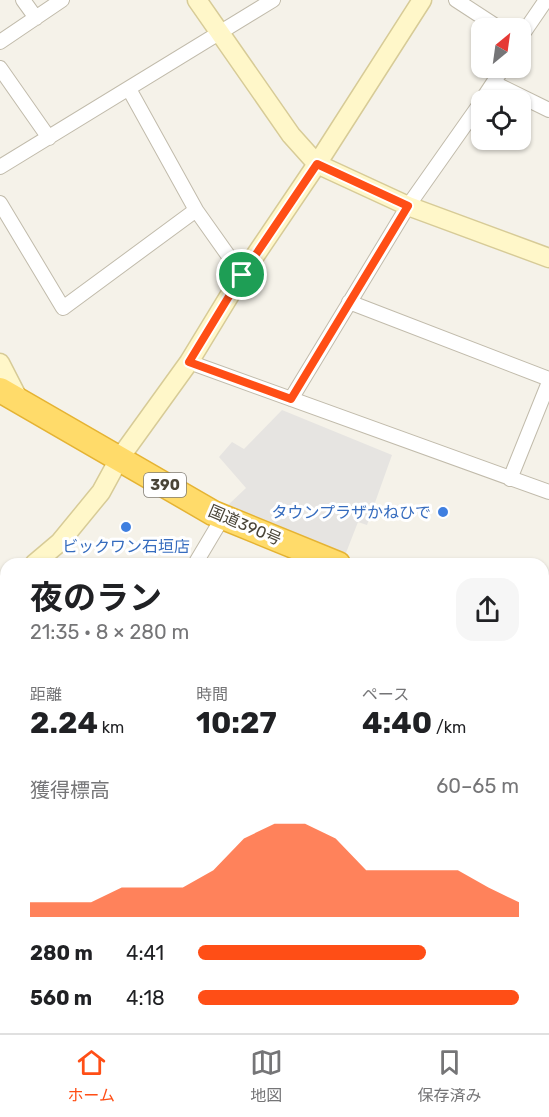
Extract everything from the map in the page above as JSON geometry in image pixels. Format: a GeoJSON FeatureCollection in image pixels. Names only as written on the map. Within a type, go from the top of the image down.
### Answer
{"type":"FeatureCollection","features":[{"type":"Feature","properties":{"kind":"highway","name":"国道390号"},"geometry":{"type":"LineString","coordinates":[[10,395],[223,517],[323,558]]}},
{"type":"Feature","properties":{"kind":"street"},"geometry":{"type":"LineString","coordinates":[[23,0],[36,18]]}},
{"type":"Feature","properties":{"kind":"street"},"geometry":{"type":"LineString","coordinates":[[0,42],[62,0]]}},
{"type":"Feature","properties":{"kind":"street"},"geometry":{"type":"LineString","coordinates":[[197,0],[291,135],[317,164],[408,206],[549,258]]}},
{"type":"Feature","properties":{"kind":"street"},"geometry":{"type":"LineString","coordinates":[[0,167],[221,34],[273,0]]}},
{"type":"Feature","properties":{"kind":"street"},"geometry":{"type":"LineString","coordinates":[[41,558],[60,542],[101,492],[119,459],[189,362],[242,275],[317,164],[422,0]]}},
{"type":"Feature","properties":{"kind":"street"},"geometry":{"type":"LineString","coordinates":[[456,0],[484,18]]}},
{"type":"Feature","properties":{"kind":"street"},"geometry":{"type":"LineString","coordinates":[[531,22],[546,0]]}},
{"type":"Feature","properties":{"kind":"street"},"geometry":{"type":"LineString","coordinates":[[0,68],[49,138]]}},
{"type":"Feature","properties":{"kind":"street"},"geometry":{"type":"LineString","coordinates":[[489,90],[497,78]]}},
{"type":"Feature","properties":{"kind":"street"},"geometry":{"type":"LineString","coordinates":[[494,83],[549,110]]}},
{"type":"Feature","properties":{"kind":"street"},"geometry":{"type":"LineString","coordinates":[[129,89],[196,210],[242,275]]}},
{"type":"Feature","properties":{"kind":"street"},"geometry":{"type":"LineString","coordinates":[[291,399],[408,206],[471,117]]}},
{"type":"Feature","properties":{"kind":"street"},"geometry":{"type":"LineString","coordinates":[[0,203],[63,308],[196,210]]}},
{"type":"Feature","properties":{"kind":"street"},"geometry":{"type":"LineString","coordinates":[[349,302],[549,380],[510,479]]}},
{"type":"Feature","properties":{"kind":"street"},"geometry":{"type":"LineString","coordinates":[[189,362],[549,492]]}},
{"type":"Feature","properties":{"kind":"street"},"geometry":{"type":"LineString","coordinates":[[0,363],[10,395]]}},
{"type":"Feature","properties":{"kind":"street"},"geometry":{"type":"LineString","coordinates":[[199,558],[223,517]]}},
{"type":"Feature","properties":{"kind":"shaded area"},"geometry":{"type":"Polygon","coordinates":[[[282,410],[392,455],[367,525],[358,522],[344,558],[227,506],[246,488],[219,457],[232,442],[244,449],[282,410]]]}},
{"type":"Feature","properties":{"kind":"place","name":"タウンプラザかねひで"},"geometry":{"type":"Point","coordinates":[443,512]}},
{"type":"Feature","properties":{"kind":"place","name":"ビックワン石垣店"},"geometry":{"type":"Point","coordinates":[126,527]}},
{"type":"Feature","properties":{"kind":"route"},"geometry":{"type":"LineString","coordinates":[[317,164],[408,206],[291,399],[189,362],[242,275],[317,164]]}}]}
